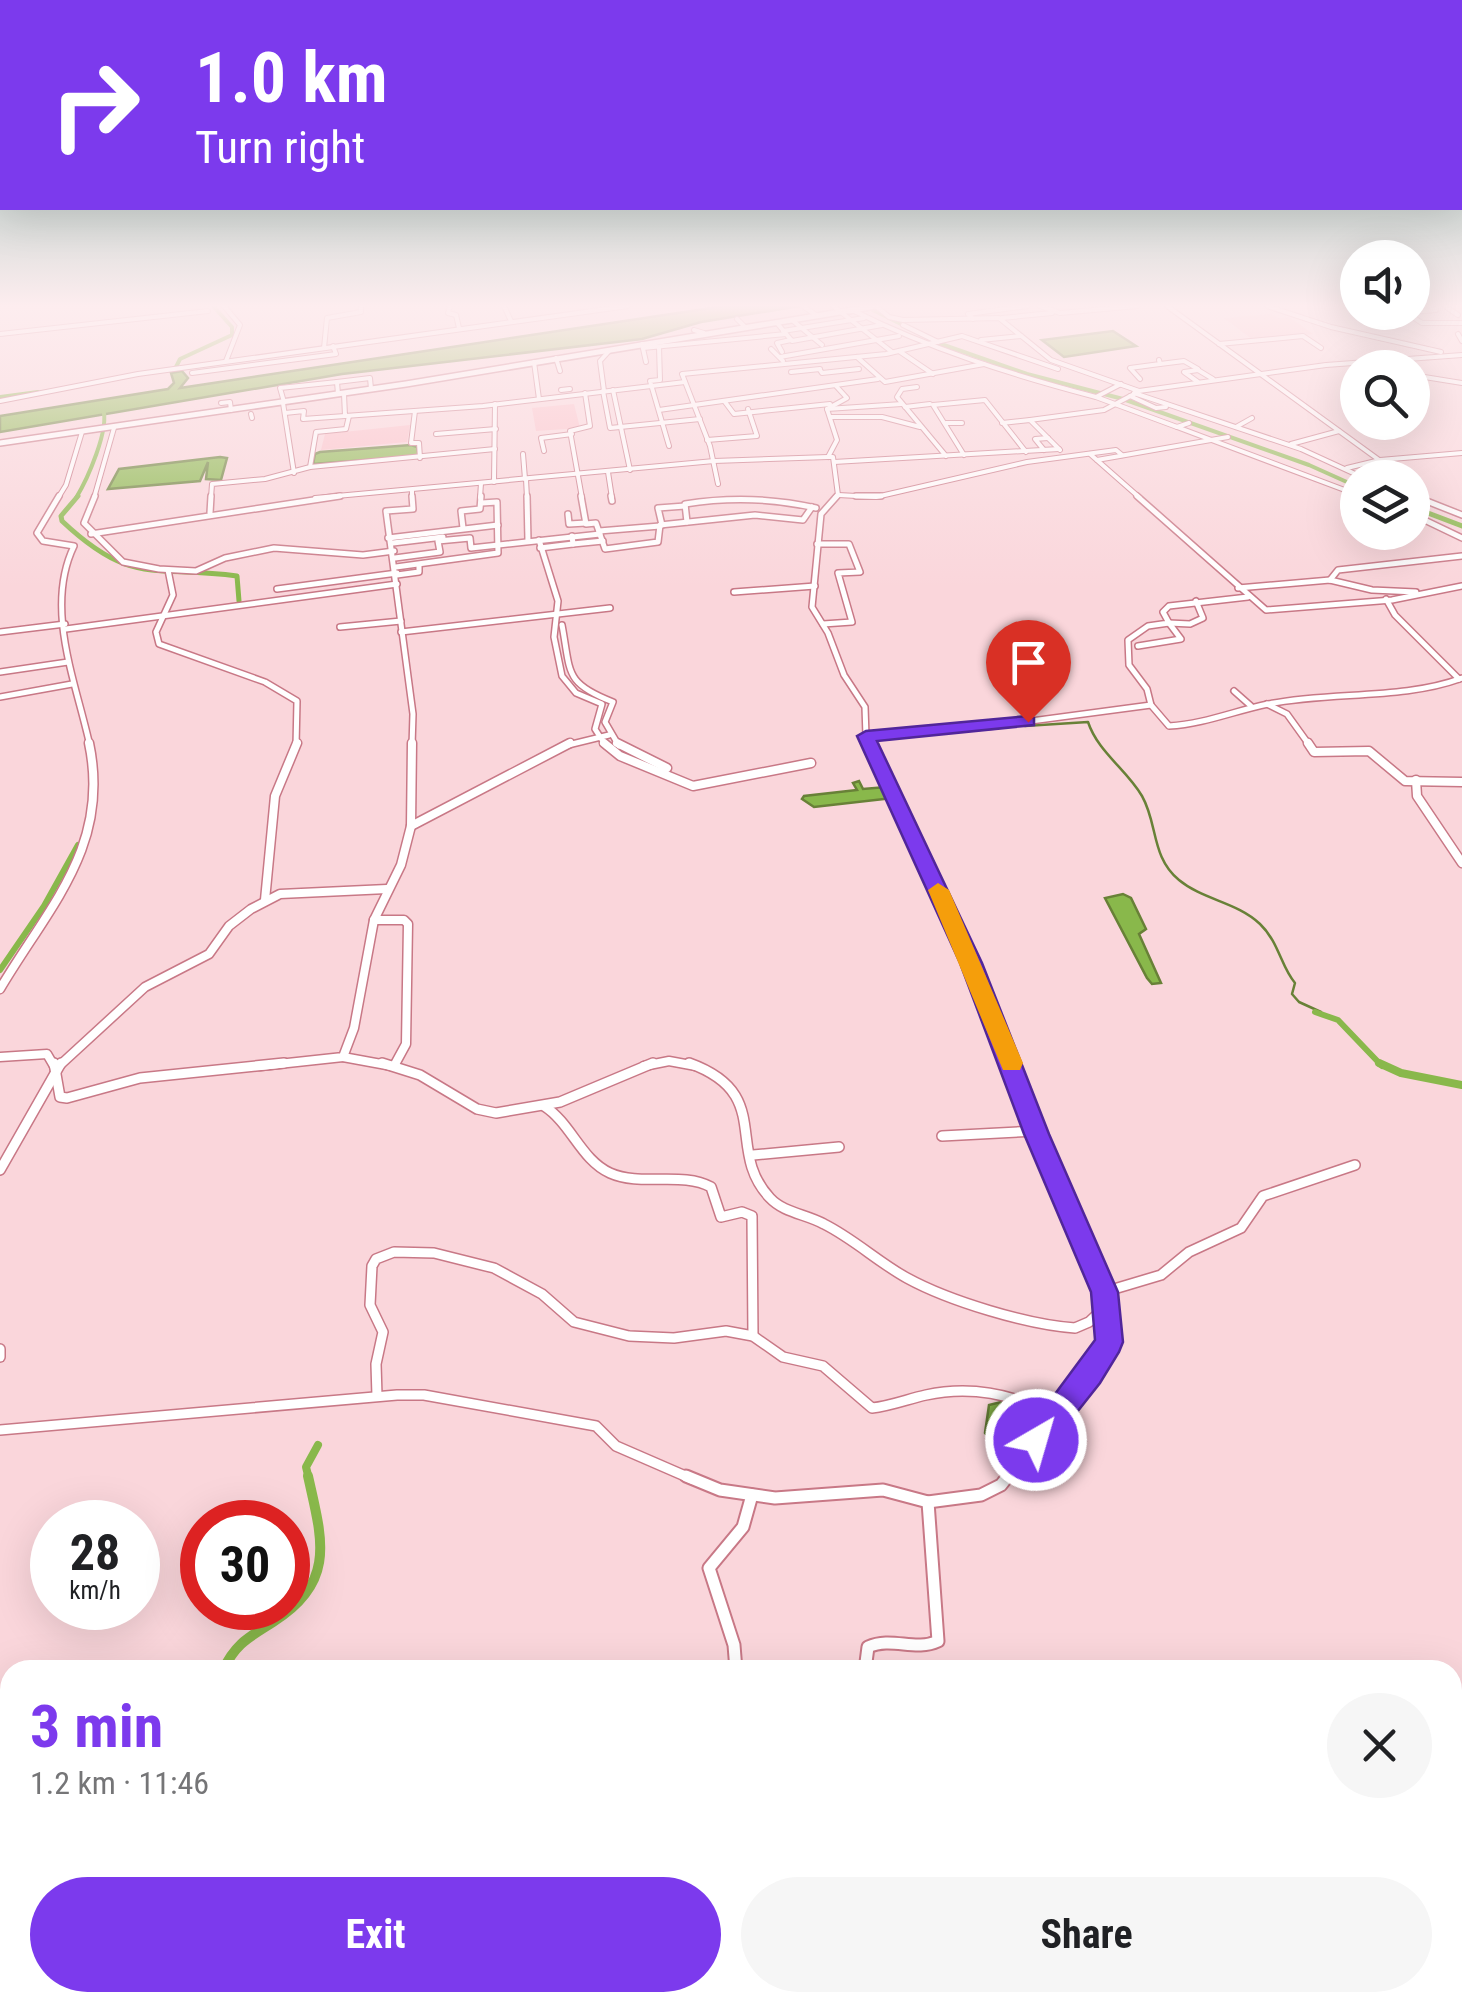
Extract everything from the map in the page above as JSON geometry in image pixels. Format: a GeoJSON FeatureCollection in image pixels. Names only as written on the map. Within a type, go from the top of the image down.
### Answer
{"type":"FeatureCollection","features":[{"type":"Feature","properties":{"kind":"main road"},"geometry":{"type":"LineString","coordinates":[[113,428],[299,400]]}},
{"type":"Feature","properties":{"kind":"main road"},"geometry":{"type":"LineString","coordinates":[[0,443],[284,402]]}},
{"type":"Feature","properties":{"kind":"street"},"geometry":{"type":"LineString","coordinates":[[310,468],[316,432],[346,429],[343,400]]}},
{"type":"Feature","properties":{"kind":"street"},"geometry":{"type":"LineString","coordinates":[[285,412],[304,410],[303,419],[524,400]]}},
{"type":"Feature","properties":{"kind":"street"},"geometry":{"type":"LineString","coordinates":[[586,400],[590,426],[571,430],[586,523]]}},
{"type":"Feature","properties":{"kind":"street"},"geometry":{"type":"LineString","coordinates":[[605,400],[609,428],[700,419]]}},
{"type":"Feature","properties":{"kind":"street"},"geometry":{"type":"LineString","coordinates":[[615,400],[630,470]]}},
{"type":"Feature","properties":{"kind":"street"},"geometry":{"type":"LineString","coordinates":[[656,400],[669,446]]}},
{"type":"Feature","properties":{"kind":"street"},"geometry":{"type":"LineString","coordinates":[[692,400],[718,484]]}},
{"type":"Feature","properties":{"kind":"street"},"geometry":{"type":"LineString","coordinates":[[659,410],[744,400],[757,436],[707,440]]}},
{"type":"Feature","properties":{"kind":"street"},"geometry":{"type":"LineString","coordinates":[[829,406],[844,400]]}},
{"type":"Feature","properties":{"kind":"street"},"geometry":{"type":"LineString","coordinates":[[901,400],[921,427]]}},
{"type":"Feature","properties":{"kind":"street"},"geometry":{"type":"LineString","coordinates":[[928,400],[964,454]]}},
{"type":"Feature","properties":{"kind":"street"},"geometry":{"type":"LineString","coordinates":[[725,402],[732,414],[985,400],[1026,452]]}},
{"type":"Feature","properties":{"kind":"street"},"geometry":{"type":"LineString","coordinates":[[1105,400],[1340,488]]}},
{"type":"Feature","properties":{"kind":"street"},"geometry":{"type":"LineString","coordinates":[[1002,423],[1104,410],[1121,400]]}},
{"type":"Feature","properties":{"kind":"street"},"geometry":{"type":"LineString","coordinates":[[1148,400],[1191,420]]}},
{"type":"Feature","properties":{"kind":"street"},"geometry":{"type":"LineString","coordinates":[[1154,400],[1340,465]]}},
{"type":"Feature","properties":{"kind":"street"},"geometry":{"type":"LineString","coordinates":[[1296,400],[1340,431]]}},
{"type":"Feature","properties":{"kind":"street"},"geometry":{"type":"LineString","coordinates":[[222,402],[230,402],[231,410]]}},
{"type":"Feature","properties":{"kind":"street"},"geometry":{"type":"LineString","coordinates":[[284,402],[294,473]]}},
{"type":"Feature","properties":{"kind":"street"},"geometry":{"type":"LineString","coordinates":[[494,482],[495,404]]}},
{"type":"Feature","properties":{"kind":"street"},"geometry":{"type":"LineString","coordinates":[[829,406],[837,440],[831,459],[838,496]]}},
{"type":"Feature","properties":{"kind":"street"},"geometry":{"type":"LineString","coordinates":[[415,411],[411,443],[419,443],[420,458]]}},
{"type":"Feature","properties":{"kind":"street"},"geometry":{"type":"LineString","coordinates":[[1177,426],[1200,415]]}},
{"type":"Feature","properties":{"kind":"street"},"geometry":{"type":"LineString","coordinates":[[830,417],[882,417],[926,428],[946,456]]}},
{"type":"Feature","properties":{"kind":"street"},"geometry":{"type":"LineString","coordinates":[[1236,427],[1252,418]]}},
{"type":"Feature","properties":{"kind":"street"},"geometry":{"type":"LineString","coordinates":[[1030,420],[1068,457]]}},
{"type":"Feature","properties":{"kind":"street"},"geometry":{"type":"LineString","coordinates":[[946,424],[962,422]]}},
{"type":"Feature","properties":{"kind":"street"},"geometry":{"type":"LineString","coordinates":[[113,428],[98,489],[84,520],[94,536],[123,562],[169,572],[196,570],[225,558],[274,548],[394,560],[419,572],[419,565],[496,553],[497,502],[482,503]]}},
{"type":"Feature","properties":{"kind":"street"},"geometry":{"type":"LineString","coordinates":[[436,434],[496,429]]}},
{"type":"Feature","properties":{"kind":"street"},"geometry":{"type":"LineString","coordinates":[[1288,445],[1340,431]]}},
{"type":"Feature","properties":{"kind":"street"},"geometry":{"type":"LineString","coordinates":[[84,432],[66,485],[37,533],[42,540],[74,546],[94,536],[210,513],[579,474],[714,462],[1059,449]]}},
{"type":"Feature","properties":{"kind":"street"},"geometry":{"type":"LineString","coordinates":[[544,451],[542,438],[572,434]]}},
{"type":"Feature","properties":{"kind":"street"},"geometry":{"type":"LineString","coordinates":[[1097,460],[1228,436]]}},
{"type":"Feature","properties":{"kind":"street"},"geometry":{"type":"LineString","coordinates":[[1044,450],[1035,439],[1048,438]]}},
{"type":"Feature","properties":{"kind":"street"},"geometry":{"type":"LineString","coordinates":[[1352,440],[1380,460],[1462,453]]}},
{"type":"Feature","properties":{"kind":"street"},"geometry":{"type":"LineString","coordinates":[[210,513],[212,484],[310,468],[495,449]]}},
{"type":"Feature","properties":{"kind":"street"},"geometry":{"type":"LineString","coordinates":[[0,1430],[424,1395],[596,1426],[616,1446],[676,1473],[720,1490],[752,1495],[775,1498],[873,1490],[928,1502],[981,1495],[1000,1485],[1090,1374],[1109,1342],[1104,1292],[1035,1130],[971,963],[866,736],[865,707],[844,675],[812,607],[817,544],[822,510],[838,496],[876,497],[1010,466],[1116,450],[1122,455]]}},
{"type":"Feature","properties":{"kind":"street"},"geometry":{"type":"LineString","coordinates":[[524,454],[528,541]]}},
{"type":"Feature","properties":{"kind":"street"},"geometry":{"type":"LineString","coordinates":[[998,454],[1010,466]]}},
{"type":"Feature","properties":{"kind":"street"},"geometry":{"type":"LineString","coordinates":[[1090,454],[1266,610],[1386,600],[1462,586]]}},
{"type":"Feature","properties":{"kind":"street"},"geometry":{"type":"LineString","coordinates":[[1439,456],[1448,464]]}},
{"type":"Feature","properties":{"kind":"street"},"geometry":{"type":"LineString","coordinates":[[608,472],[612,501]]}},
{"type":"Feature","properties":{"kind":"street"},"geometry":{"type":"LineString","coordinates":[[276,589],[394,560],[458,536],[462,511],[480,509],[481,483]]}},
{"type":"Feature","properties":{"kind":"street"},"geometry":{"type":"LineString","coordinates":[[344,1057],[354,1028],[374,920],[401,865],[411,826],[413,714],[386,511],[414,508],[412,490]]}},
{"type":"Feature","properties":{"kind":"street"},"geometry":{"type":"LineString","coordinates":[[568,514],[569,524],[596,523],[610,550],[658,542],[658,508],[701,500],[753,498],[822,510]]}},
{"type":"Feature","properties":{"kind":"street"},"geometry":{"type":"LineString","coordinates":[[1430,503],[1462,516]]}},
{"type":"Feature","properties":{"kind":"street"},"geometry":{"type":"LineString","coordinates":[[685,506],[687,522]]}},
{"type":"Feature","properties":{"kind":"street"},"geometry":{"type":"LineString","coordinates":[[540,544],[599,532],[772,514],[783,520],[803,520],[812,507]]}},
{"type":"Feature","properties":{"kind":"street"},"geometry":{"type":"LineString","coordinates":[[1430,523],[1462,538]]}},
{"type":"Feature","properties":{"kind":"street"},"geometry":{"type":"LineString","coordinates":[[459,529],[498,525]]}},
{"type":"Feature","properties":{"kind":"street"},"geometry":{"type":"LineString","coordinates":[[572,536],[573,544]]}},
{"type":"Feature","properties":{"kind":"street"},"geometry":{"type":"LineString","coordinates":[[0,632],[165,616],[440,552],[438,541],[470,538],[471,548],[528,541],[603,542]]}},
{"type":"Feature","properties":{"kind":"street"},"geometry":{"type":"LineString","coordinates":[[540,544],[561,613],[571,676],[582,690],[613,702],[604,722],[609,735],[625,752],[667,768]]}},
{"type":"Feature","properties":{"kind":"street"},"geometry":{"type":"LineString","coordinates":[[817,544],[849,544],[860,572],[838,573],[852,622],[823,624]]}},
{"type":"Feature","properties":{"kind":"street"},"geometry":{"type":"LineString","coordinates":[[0,989],[82,853],[94,816],[97,788],[68,662],[64,567],[74,546]]}},
{"type":"Feature","properties":{"kind":"street"},"geometry":{"type":"LineString","coordinates":[[1330,580],[1338,570],[1421,564],[1462,556]]}},
{"type":"Feature","properties":{"kind":"street"},"geometry":{"type":"LineString","coordinates":[[169,572],[174,595],[156,632],[159,644],[178,655],[267,685],[297,701],[299,738],[275,796],[264,900]]}},
{"type":"Feature","properties":{"kind":"street"},"geometry":{"type":"LineString","coordinates":[[1238,588],[1330,580],[1372,590],[1423,594]]}},
{"type":"Feature","properties":{"kind":"street"},"geometry":{"type":"LineString","coordinates":[[734,592],[815,586]]}},
{"type":"Feature","properties":{"kind":"street"},"geometry":{"type":"LineString","coordinates":[[1138,646],[1182,640],[1164,609],[1196,601],[1248,597]]}},
{"type":"Feature","properties":{"kind":"street"},"geometry":{"type":"LineString","coordinates":[[1196,601],[1203,618],[1190,624],[1148,626],[1128,640],[1129,665],[1147,690],[1151,705],[1174,728],[1251,706],[1338,693],[1433,689],[1460,678],[1396,616],[1386,600]]}},
{"type":"Feature","properties":{"kind":"street"},"geometry":{"type":"LineString","coordinates":[[402,632],[610,608]]}},
{"type":"Feature","properties":{"kind":"street"},"geometry":{"type":"LineString","coordinates":[[340,628],[401,621]]}},
{"type":"Feature","properties":{"kind":"street"},"geometry":{"type":"LineString","coordinates":[[562,624],[554,637],[562,676],[576,693],[602,704],[594,720],[598,738],[618,758],[649,767],[682,786],[811,764]]}},
{"type":"Feature","properties":{"kind":"street"},"geometry":{"type":"LineString","coordinates":[[0,672],[68,662]]}},
{"type":"Feature","properties":{"kind":"street"},"geometry":{"type":"LineString","coordinates":[[0,697],[72,684]]}},
{"type":"Feature","properties":{"kind":"street"},"geometry":{"type":"LineString","coordinates":[[1234,691],[1251,706]]}},
{"type":"Feature","properties":{"kind":"street"},"geometry":{"type":"LineString","coordinates":[[1267,704],[1287,714],[1314,752],[1369,751],[1406,780],[1462,782]]}},
{"type":"Feature","properties":{"kind":"street"},"geometry":{"type":"LineString","coordinates":[[866,736],[994,726],[1151,705]]}},
{"type":"Feature","properties":{"kind":"street"},"geometry":{"type":"LineString","coordinates":[[411,826],[567,744],[609,735]]}},
{"type":"Feature","properties":{"kind":"street"},"geometry":{"type":"LineString","coordinates":[[1416,780],[1416,796],[1462,863]]}},
{"type":"Feature","properties":{"kind":"street"},"geometry":{"type":"LineString","coordinates":[[0,1170],[54,1070],[145,987],[209,954],[230,926],[264,900],[289,892],[387,889]]}},
{"type":"Feature","properties":{"kind":"street"},"geometry":{"type":"LineString","coordinates":[[374,920],[404,920],[408,924],[406,1044],[394,1066]]}},
{"type":"Feature","properties":{"kind":"street"},"geometry":{"type":"LineString","coordinates":[[0,1057],[47,1054],[54,1060],[60,1096],[67,1098],[140,1078],[344,1057],[394,1066],[444,1087],[465,1104],[491,1113],[544,1106],[651,1062],[684,1061],[720,1078],[734,1091],[746,1112],[752,1156],[762,1186],[778,1205],[824,1222],[924,1287],[1064,1328],[1090,1322],[1106,1306]]}},
{"type":"Feature","properties":{"kind":"street"},"geometry":{"type":"LineString","coordinates":[[544,1106],[566,1118],[589,1157],[604,1173],[702,1182],[711,1187],[722,1217],[742,1212],[752,1216],[752,1336]]}},
{"type":"Feature","properties":{"kind":"street"},"geometry":{"type":"LineString","coordinates":[[942,1136],[1035,1130]]}},
{"type":"Feature","properties":{"kind":"street"},"geometry":{"type":"LineString","coordinates":[[752,1156],[839,1146]]}},
{"type":"Feature","properties":{"kind":"street"},"geometry":{"type":"LineString","coordinates":[[1104,1292],[1160,1275],[1188,1252],[1241,1228],[1263,1196],[1355,1165]]}},
{"type":"Feature","properties":{"kind":"street"},"geometry":{"type":"LineString","coordinates":[[377,1396],[376,1364],[383,1332],[371,1313],[370,1280],[376,1258],[394,1252],[434,1253],[494,1268],[542,1294],[574,1322],[629,1336],[674,1338],[726,1330],[752,1336],[783,1357],[823,1366],[872,1408],[951,1390],[995,1391],[1024,1398],[1054,1416]]}},
{"type":"Feature","properties":{"kind":"street"},"geometry":{"type":"LineString","coordinates":[[0,1349],[0,1357]]}},
{"type":"Feature","properties":{"kind":"street"},"geometry":{"type":"LineString","coordinates":[[735,1660],[710,1568],[743,1526],[752,1495]]}},
{"type":"Feature","properties":{"kind":"street"},"geometry":{"type":"LineString","coordinates":[[867,1660],[868,1648],[879,1640],[895,1639],[924,1647],[938,1642],[928,1502]]}},
{"type":"Feature","properties":{"kind":"shaded area"},"geometry":{"type":"Polygon","coordinates":[[[100,400],[189,400],[0,432],[0,416],[100,400]]]}},
{"type":"Feature","properties":{"kind":"shaded area"},"geometry":{"type":"Polygon","coordinates":[[[574,404],[580,428],[536,431],[532,408],[574,404]]]}},
{"type":"Feature","properties":{"kind":"shaded area"},"geometry":{"type":"Polygon","coordinates":[[[410,425],[407,442],[321,450],[325,434],[410,425]]]}},
{"type":"Feature","properties":{"kind":"shaded area"},"geometry":{"type":"Polygon","coordinates":[[[417,447],[419,456],[313,464],[315,454],[320,452],[417,447]]]}},
{"type":"Feature","properties":{"kind":"shaded area"},"geometry":{"type":"Polygon","coordinates":[[[227,458],[221,480],[206,479],[208,462],[200,481],[108,489],[119,469],[227,458]]]}},
{"type":"Feature","properties":{"kind":"shaded area"},"geometry":{"type":"Polygon","coordinates":[[[859,781],[863,789],[886,787],[893,798],[814,807],[802,799],[857,790],[853,783],[859,781]]]}},
{"type":"Feature","properties":{"kind":"shaded area"},"geometry":{"type":"Polygon","coordinates":[[[1123,894],[1131,898],[1146,929],[1139,934],[1161,983],[1152,984],[1147,978],[1105,898],[1123,894]]]}},
{"type":"Feature","properties":{"kind":"shaded area"},"geometry":{"type":"Polygon","coordinates":[[[1005,1401],[1020,1409],[1028,1435],[1023,1447],[1012,1453],[997,1448],[985,1433],[989,1405],[1005,1401]]]}},
{"type":"Feature","properties":{"kind":"waterway"},"geometry":{"type":"LineString","coordinates":[[1126,400],[1340,479]]}},
{"type":"Feature","properties":{"kind":"waterway"},"geometry":{"type":"LineString","coordinates":[[76,498],[100,441],[103,409]]}},
{"type":"Feature","properties":{"kind":"waterway"},"geometry":{"type":"LineString","coordinates":[[78,496],[61,516],[86,542],[125,564],[144,569],[237,576],[239,601]]}},
{"type":"Feature","properties":{"kind":"waterway"},"geometry":{"type":"LineString","coordinates":[[1430,514],[1462,526]]}},
{"type":"Feature","properties":{"kind":"waterway"},"geometry":{"type":"LineString","coordinates":[[1025,726],[1088,722],[1098,742],[1142,796],[1159,851],[1170,871],[1188,887],[1260,924],[1295,983],[1292,994],[1299,1002],[1321,1012]]}},
{"type":"Feature","properties":{"kind":"waterway"},"geometry":{"type":"LineString","coordinates":[[0,970],[44,906],[78,845]]}},
{"type":"Feature","properties":{"kind":"waterway"},"geometry":{"type":"LineString","coordinates":[[1315,1012],[1338,1020],[1379,1063]]}},
{"type":"Feature","properties":{"kind":"waterway"},"geometry":{"type":"LineString","coordinates":[[1379,1063],[1401,1073],[1462,1085]]}},
{"type":"Feature","properties":{"kind":"waterway"},"geometry":{"type":"LineString","coordinates":[[1379,1063],[1382,1066]]}},
{"type":"Feature","properties":{"kind":"waterway"},"geometry":{"type":"LineString","coordinates":[[309,1479],[306,1467],[318,1445]]}},
{"type":"Feature","properties":{"kind":"waterway"},"geometry":{"type":"LineString","coordinates":[[229,1660],[244,1642],[293,1607],[316,1575],[320,1539],[308,1476]]}},
{"type":"Feature","properties":{"kind":"slow traffic"},"geometry":{"type":"LineString","coordinates":[[938,890],[1012,1063]]}},
{"type":"Feature","properties":{"kind":"route"},"geometry":{"type":"LineString","coordinates":[[1028,722],[866,736],[971,963],[1018,1078],[1036,1134],[1104,1292],[1109,1342],[1090,1374],[1036,1440]]}}]}
